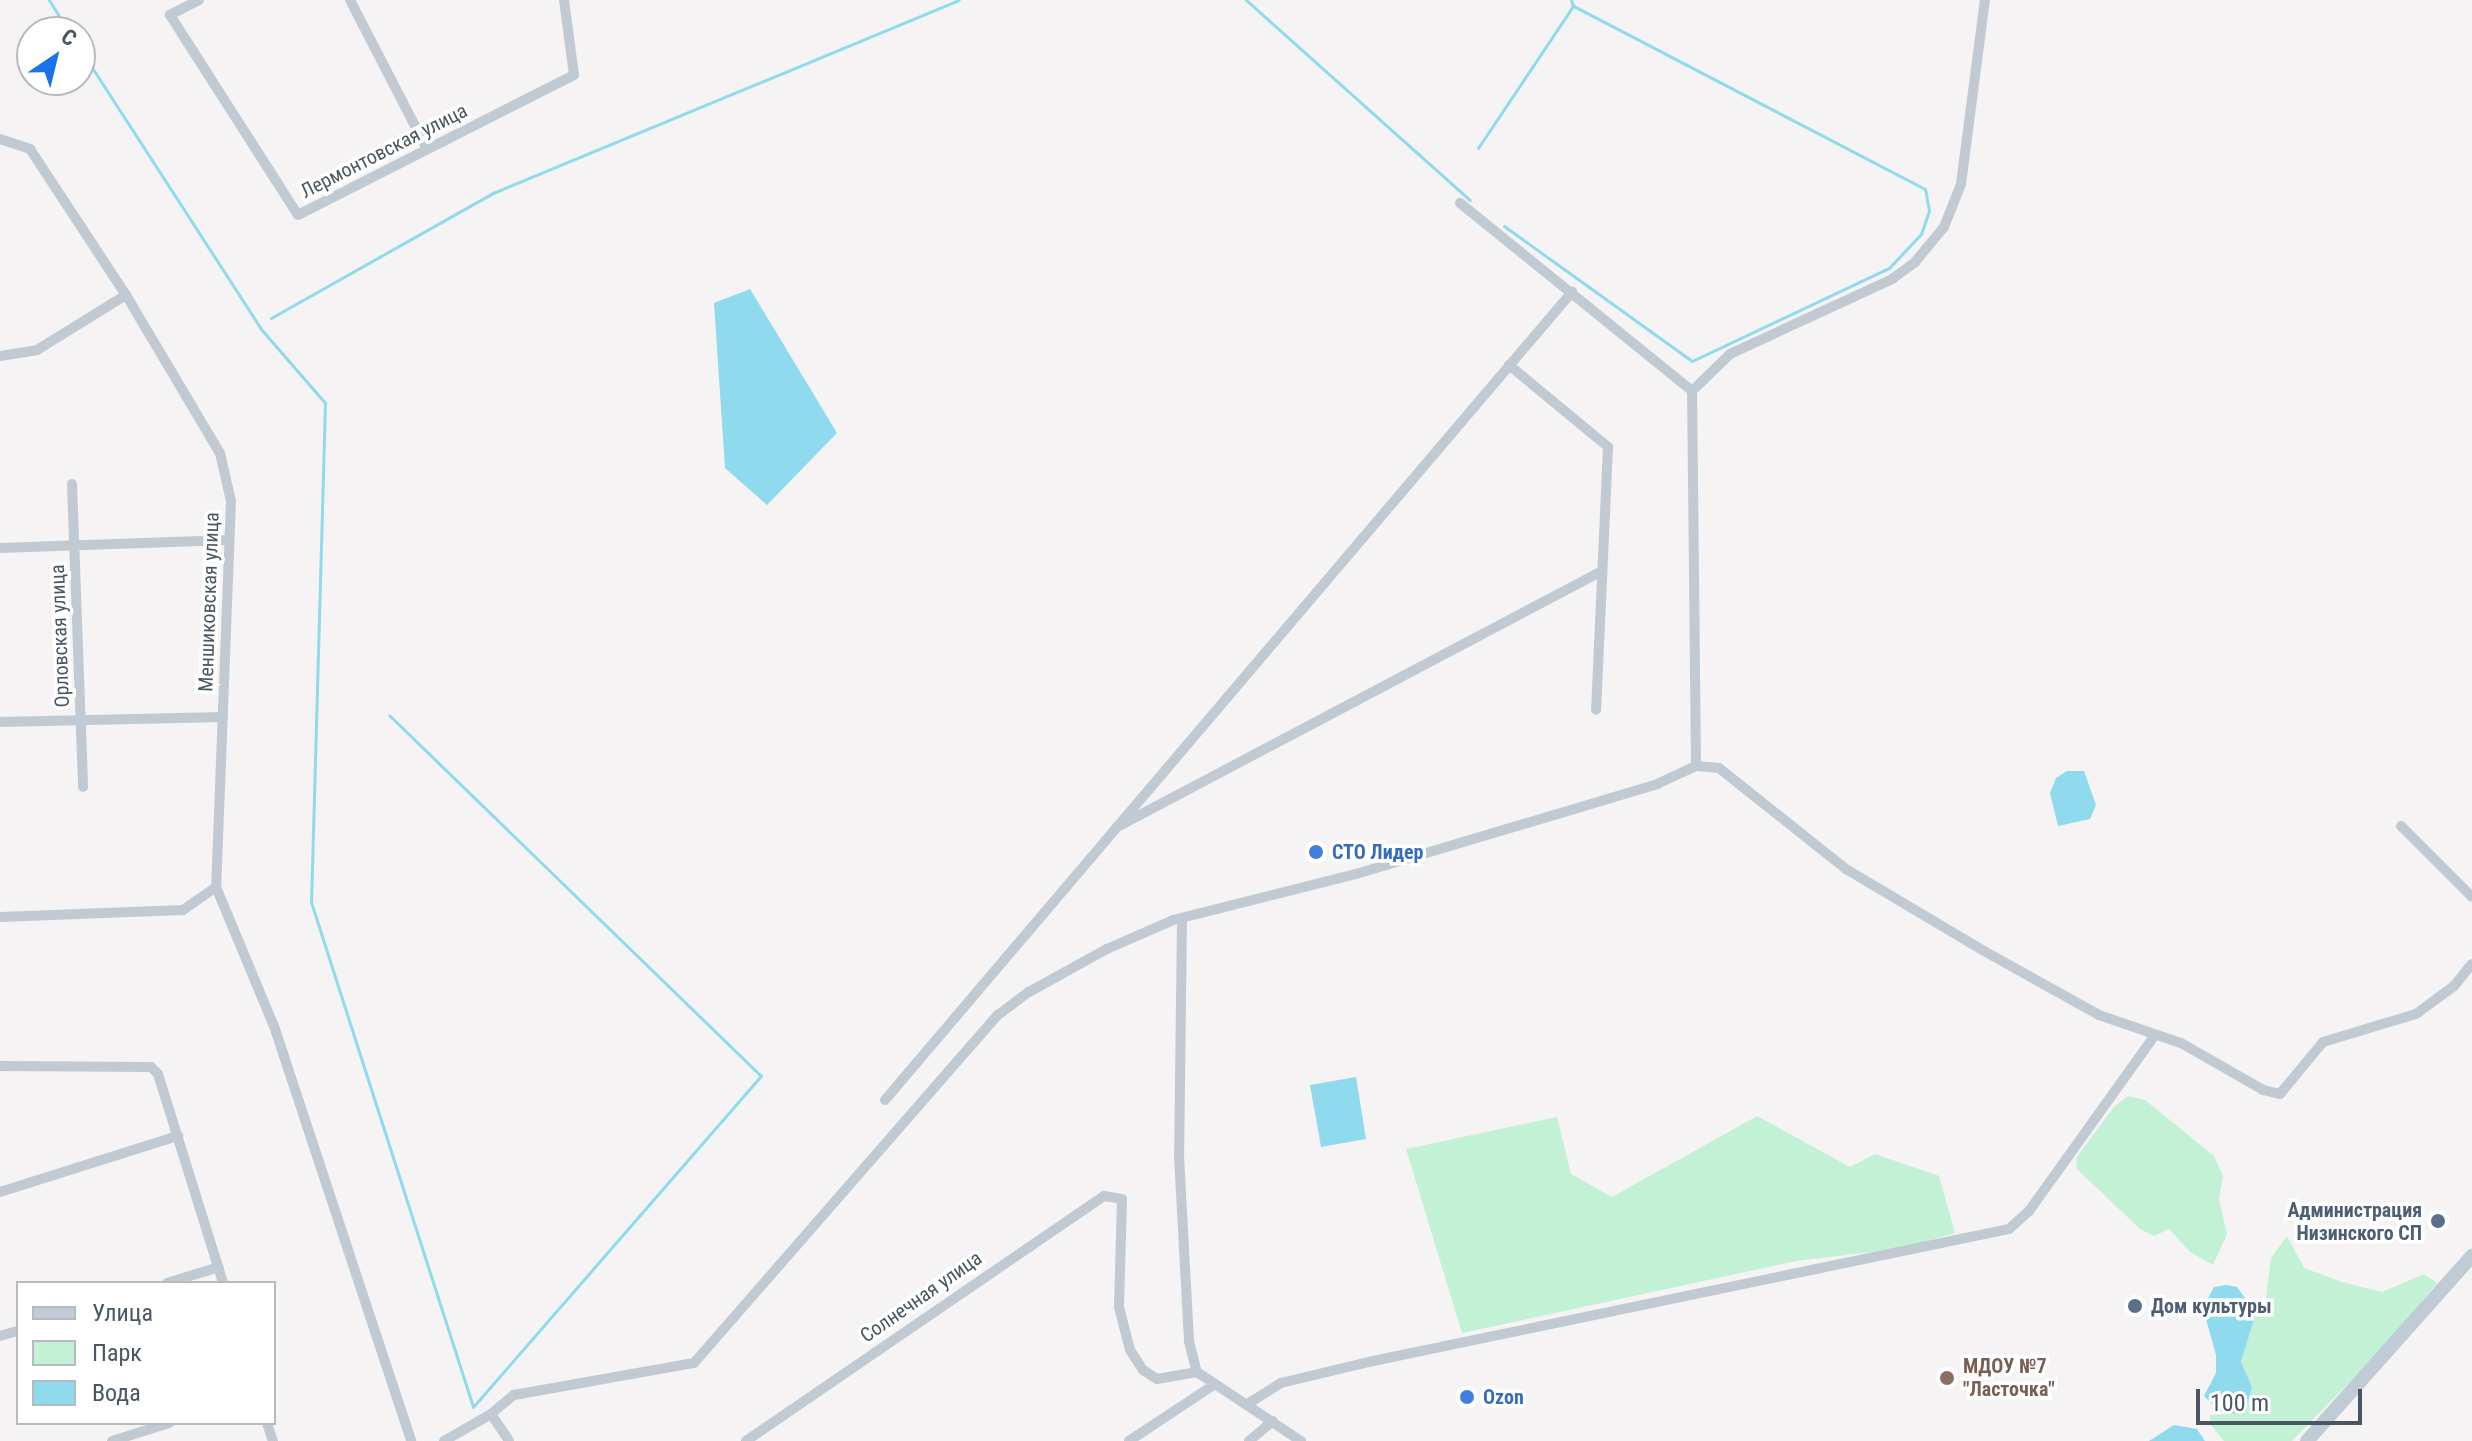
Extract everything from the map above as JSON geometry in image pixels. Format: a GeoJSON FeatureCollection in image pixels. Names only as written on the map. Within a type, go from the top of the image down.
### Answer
{"type":"FeatureCollection","features":[{"type":"Feature","properties":{"kind":"street","name":"Лермонтовская улица"},"geometry":{"type":"LineString","coordinates":[[199,0],[170,15],[298,215],[574,75],[564,0]]}},
{"type":"Feature","properties":{"kind":"street"},"geometry":{"type":"LineString","coordinates":[[350,0],[427,149]]}},
{"type":"Feature","properties":{"kind":"street"},"geometry":{"type":"LineString","coordinates":[[1692,391],[1730,354],[1892,279],[1915,262],[1944,227],[1961,184],[1985,0]]}},
{"type":"Feature","properties":{"kind":"street","name":"Меншиковская улица"},"geometry":{"type":"LineString","coordinates":[[0,139],[30,149],[126,295],[220,453],[231,501],[216,887]]}},
{"type":"Feature","properties":{"kind":"street"},"geometry":{"type":"LineString","coordinates":[[1460,203],[1692,391],[1696,408],[1696,766]]}},
{"type":"Feature","properties":{"kind":"street"},"geometry":{"type":"LineString","coordinates":[[885,1100],[1572,292]]}},
{"type":"Feature","properties":{"kind":"street"},"geometry":{"type":"LineString","coordinates":[[0,356],[37,350],[126,295]]}},
{"type":"Feature","properties":{"kind":"street"},"geometry":{"type":"LineString","coordinates":[[1509,365],[1608,447],[1596,710]]}},
{"type":"Feature","properties":{"kind":"street","name":"Орловская улица"},"geometry":{"type":"LineString","coordinates":[[72,484],[83,787]]}},
{"type":"Feature","properties":{"kind":"street"},"geometry":{"type":"LineString","coordinates":[[0,548],[229,540]]}},
{"type":"Feature","properties":{"kind":"street"},"geometry":{"type":"LineString","coordinates":[[1112,830],[1600,572]]}},
{"type":"Feature","properties":{"kind":"street"},"geometry":{"type":"LineString","coordinates":[[0,722],[223,717]]}},
{"type":"Feature","properties":{"kind":"street"},"geometry":{"type":"LineString","coordinates":[[444,1441],[491,1414],[514,1395],[694,1363],[998,1015],[1029,992],[1130,937],[1182,919],[1431,852],[1657,784],[1696,766],[1719,768],[1846,869],[2099,1015],[2155,1035],[2280,1094],[2323,1042],[2416,1014],[2454,986],[2472,964]]}},
{"type":"Feature","properties":{"kind":"street"},"geometry":{"type":"LineString","coordinates":[[2401,826],[2472,897]]}},
{"type":"Feature","properties":{"kind":"street"},"geometry":{"type":"LineString","coordinates":[[0,917],[183,910],[216,887],[274,1026],[411,1441]]}},
{"type":"Feature","properties":{"kind":"street"},"geometry":{"type":"LineString","coordinates":[[1182,919],[1179,1156],[1189,1341],[1197,1372],[1249,1403],[1301,1441]]}},
{"type":"Feature","properties":{"kind":"street"},"geometry":{"type":"LineString","coordinates":[[1249,1403],[1281,1383],[1373,1361],[1870,1262],[2009,1229],[2029,1211],[2155,1035]]}},
{"type":"Feature","properties":{"kind":"street"},"geometry":{"type":"LineString","coordinates":[[0,1066],[151,1067],[178,1136],[222,1281]]}},
{"type":"Feature","properties":{"kind":"street"},"geometry":{"type":"LineString","coordinates":[[0,1192],[178,1136]]}},
{"type":"Feature","properties":{"kind":"street","name":"Солнечная улица"},"geometry":{"type":"LineString","coordinates":[[746,1441],[1095,1199],[1122,1199],[1119,1307],[1130,1350],[1143,1370],[1157,1379],[1197,1372]]}},
{"type":"Feature","properties":{"kind":"street"},"geometry":{"type":"LineString","coordinates":[[2307,1441],[2472,1256]]}},
{"type":"Feature","properties":{"kind":"street"},"geometry":{"type":"LineString","coordinates":[[174,1281],[219,1267]]}},
{"type":"Feature","properties":{"kind":"street"},"geometry":{"type":"LineString","coordinates":[[1129,1441],[1215,1384]]}},
{"type":"Feature","properties":{"kind":"street"},"geometry":{"type":"LineString","coordinates":[[491,1414],[509,1441]]}},
{"type":"Feature","properties":{"kind":"street"},"geometry":{"type":"LineString","coordinates":[[1249,1441],[1273,1421]]}},
{"type":"Feature","properties":{"kind":"street"},"geometry":{"type":"LineString","coordinates":[[112,1441],[163,1425]]}},
{"type":"Feature","properties":{"kind":"green space"},"geometry":{"type":"Polygon","coordinates":[[[2128,1096],[2145,1100],[2214,1156],[2223,1176],[2219,1199],[2227,1234],[2213,1265],[2190,1252],[2169,1229],[2154,1236],[2140,1229],[2077,1169],[2076,1158],[2114,1107],[2128,1096]]]}},
{"type":"Feature","properties":{"kind":"green space"},"geometry":{"type":"Polygon","coordinates":[[[1757,1116],[1850,1167],[1875,1154],[1939,1176],[1955,1233],[1904,1248],[1796,1261],[1462,1333],[1406,1149],[1557,1117],[1571,1174],[1612,1197],[1757,1116]]]}},
{"type":"Feature","properties":{"kind":"green space"},"geometry":{"type":"Polygon","coordinates":[[[2287,1236],[2304,1268],[2342,1282],[2382,1292],[2424,1274],[2437,1283],[2386,1345],[2292,1441],[2224,1441],[2210,1424],[2210,1415],[2235,1414],[2252,1387],[2241,1362],[2256,1313],[2265,1305],[2271,1258],[2287,1236]]]}},
{"type":"Feature","properties":{"kind":"water"},"geometry":{"type":"Polygon","coordinates":[[[750,289],[837,433],[767,505],[725,468],[714,303],[750,289]]]}},
{"type":"Feature","properties":{"kind":"water"},"geometry":{"type":"Polygon","coordinates":[[[2067,771],[2084,771],[2096,805],[2090,819],[2058,826],[2050,793],[2056,778],[2067,771]]]}},
{"type":"Feature","properties":{"kind":"water"},"geometry":{"type":"Polygon","coordinates":[[[1356,1077],[1366,1139],[1321,1147],[1310,1085],[1356,1077]]]}},
{"type":"Feature","properties":{"kind":"water"},"geometry":{"type":"Polygon","coordinates":[[[2214,1287],[2237,1287],[2256,1313],[2241,1362],[2252,1387],[2247,1405],[2235,1414],[2219,1411],[2204,1396],[2216,1373],[2216,1355],[2203,1308],[2214,1287]]]}},
{"type":"Feature","properties":{"kind":"water"},"geometry":{"type":"Polygon","coordinates":[[[2174,1425],[2197,1429],[2205,1441],[2149,1441],[2174,1425]]]}},
{"type":"Feature","properties":{"kind":"waterway"},"geometry":{"type":"LineString","coordinates":[[49,0],[59,16]]}},
{"type":"Feature","properties":{"kind":"waterway"},"geometry":{"type":"LineString","coordinates":[[271,318],[493,193],[959,0]]}},
{"type":"Feature","properties":{"kind":"waterway"},"geometry":{"type":"LineString","coordinates":[[1246,0],[1470,200]]}},
{"type":"Feature","properties":{"kind":"waterway"},"geometry":{"type":"LineString","coordinates":[[1504,226],[1692,361],[1889,268],[1921,234],[1929,211],[1925,189],[1573,6],[1571,0]]}},
{"type":"Feature","properties":{"kind":"waterway"},"geometry":{"type":"LineString","coordinates":[[1478,148],[1573,6]]}},
{"type":"Feature","properties":{"kind":"waterway"},"geometry":{"type":"LineString","coordinates":[[96,74],[261,329],[325,403],[311,902],[473,1407],[761,1076],[389,715]]}},
{"type":"Feature","properties":{"kind":"place","name":"СТО Лидер"},"geometry":{"type":"Point","coordinates":[1316,852]}},
{"type":"Feature","properties":{"kind":"place","name":"Администрация Низинского СП"},"geometry":{"type":"Point","coordinates":[2438,1221]}},
{"type":"Feature","properties":{"kind":"place","name":"Дом культуры"},"geometry":{"type":"Point","coordinates":[2135,1306]}},
{"type":"Feature","properties":{"kind":"place","name":"МДОУ №7 \"Ласточка\""},"geometry":{"type":"Point","coordinates":[1947,1378]}},
{"type":"Feature","properties":{"kind":"place","name":"Ozon"},"geometry":{"type":"Point","coordinates":[1467,1397]}}]}
